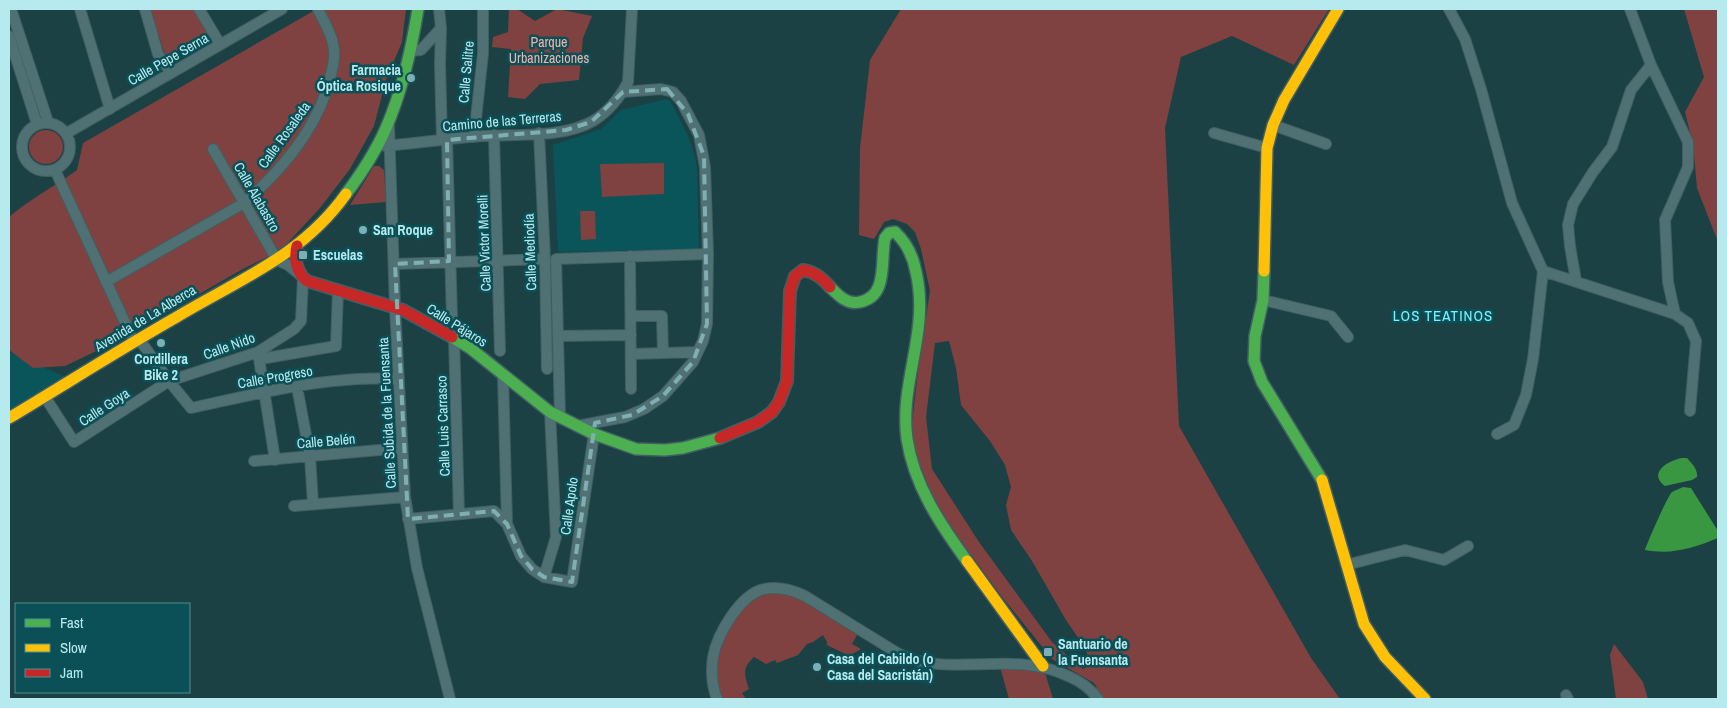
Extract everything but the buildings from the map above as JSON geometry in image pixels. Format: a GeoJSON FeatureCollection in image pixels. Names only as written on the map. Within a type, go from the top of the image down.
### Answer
{"type":"FeatureCollection","features":[{"type":"Feature","properties":{"kind":"street"},"geometry":{"type":"LineString","coordinates":[[11,9],[48,122]]}},
{"type":"Feature","properties":{"kind":"street"},"geometry":{"type":"LineString","coordinates":[[80,9],[110,109]]}},
{"type":"Feature","properties":{"kind":"street"},"geometry":{"type":"LineString","coordinates":[[145,9],[158,54],[171,73]]}},
{"type":"Feature","properties":{"kind":"street"},"geometry":{"type":"LineString","coordinates":[[199,9],[220,44]]}},
{"type":"Feature","properties":{"kind":"street","name":"Calle Rosaleda"},"geometry":{"type":"LineString","coordinates":[[106,282],[244,203],[283,165],[321,108],[333,66],[333,44],[318,9]]}},
{"type":"Feature","properties":{"kind":"street","name":"Avenida de La Alberca"},"geometry":{"type":"LineString","coordinates":[[9,418],[137,340],[277,260],[318,228],[337,207],[358,178],[389,121],[410,51],[418,9]]}},
{"type":"Feature","properties":{"kind":"street"},"geometry":{"type":"LineString","coordinates":[[439,9],[452,318]]}},
{"type":"Feature","properties":{"kind":"street","name":"Calle Salitre"},"geometry":{"type":"LineString","coordinates":[[474,137],[483,53],[482,9]]}},
{"type":"Feature","properties":{"kind":"street","name":"Camino de las Terreras"},"geometry":{"type":"LineString","coordinates":[[377,146],[566,130],[592,122],[603,114],[623,92],[628,82],[632,9]]}},
{"type":"Feature","properties":{"kind":"street"},"geometry":{"type":"LineString","coordinates":[[1338,9],[1284,100],[1273,125],[1267,148],[1263,300],[1255,336],[1254,361],[1262,382],[1322,480],[1364,624],[1385,657],[1425,699]]}},
{"type":"Feature","properties":{"kind":"street"},"geometry":{"type":"LineString","coordinates":[[1448,9],[1466,39],[1512,203],[1542,271],[1533,359],[1526,395],[1514,424],[1497,434]]}},
{"type":"Feature","properties":{"kind":"street"},"geometry":{"type":"LineString","coordinates":[[1630,9],[1651,65],[1688,142],[1688,167],[1665,220],[1668,282],[1675,314]]}},
{"type":"Feature","properties":{"kind":"street","name":"Calle Pepe Serna"},"geometry":{"type":"LineString","coordinates":[[67,133],[277,10]]}},
{"type":"Feature","properties":{"kind":"street"},"geometry":{"type":"LineString","coordinates":[[410,51],[421,50],[441,28]]}},
{"type":"Feature","properties":{"kind":"street"},"geometry":{"type":"LineString","coordinates":[[9,36],[37,124]]}},
{"type":"Feature","properties":{"kind":"street"},"geometry":{"type":"LineString","coordinates":[[1576,280],[1568,225],[1573,204],[1593,172],[1612,147],[1631,90],[1651,65]]}},
{"type":"Feature","properties":{"kind":"street"},"geometry":{"type":"LineString","coordinates":[[577,426],[618,419],[644,409],[663,396],[686,372],[703,341],[707,324],[708,254],[704,156],[699,135],[673,92],[667,90],[623,92]]}},
{"type":"Feature","properties":{"kind":"street","name":"Calle Subida de la Fuensanta"},"geometry":{"type":"LineString","coordinates":[[389,121],[404,497],[417,568],[450,699]]}},
{"type":"Feature","properties":{"kind":"street"},"geometry":{"type":"LineString","coordinates":[[48,122],[62,128],[67,133],[71,147],[70,154],[62,166],[55,170],[47,171],[31,166],[25,160],[22,144],[24,135],[29,128],[48,122]]}},
{"type":"Feature","properties":{"kind":"street"},"geometry":{"type":"LineString","coordinates":[[1273,125],[1326,144]]}},
{"type":"Feature","properties":{"kind":"street","name":"Calle Mediodía"},"geometry":{"type":"LineString","coordinates":[[539,133],[547,369]]}},
{"type":"Feature","properties":{"kind":"street"},"geometry":{"type":"LineString","coordinates":[[1214,133],[1267,148]]}},
{"type":"Feature","properties":{"kind":"street","name":"Calle Victor Morelli"},"geometry":{"type":"LineString","coordinates":[[494,135],[500,351]]}},
{"type":"Feature","properties":{"kind":"street","name":"Calle Alabastro"},"geometry":{"type":"LineString","coordinates":[[213,149],[277,260]]}},
{"type":"Feature","properties":{"kind":"street"},"geometry":{"type":"LineString","coordinates":[[55,170],[106,282],[137,340],[169,381]]}},
{"type":"Feature","properties":{"kind":"street","name":"Calle Pájaros"},"geometry":{"type":"LineString","coordinates":[[277,260],[288,265],[311,283],[395,307],[409,313],[454,337],[555,414],[610,441],[649,451],[683,448],[716,440],[747,428],[765,418],[779,402],[787,381],[790,291],[795,276],[804,270],[811,271],[846,301],[854,304],[868,300],[877,291],[880,283],[885,238],[889,233],[895,232],[903,238],[912,255],[921,302],[906,408],[908,439],[916,478],[942,526],[1023,635],[1043,666]]}},
{"type":"Feature","properties":{"kind":"street"},"geometry":{"type":"LineString","coordinates":[[297,246],[296,260],[302,277]]}},
{"type":"Feature","properties":{"kind":"street"},"geometry":{"type":"LineString","coordinates":[[408,519],[494,511],[507,524],[522,556],[532,569],[544,577],[556,537],[555,414],[559,336],[556,259],[708,254]]}},
{"type":"Feature","properties":{"kind":"street"},"geometry":{"type":"LineString","coordinates":[[630,256],[632,390]]}},
{"type":"Feature","properties":{"kind":"street"},"geometry":{"type":"LineString","coordinates":[[395,264],[544,259]]}},
{"type":"Feature","properties":{"kind":"street"},"geometry":{"type":"LineString","coordinates":[[1542,271],[1576,280],[1675,314],[1688,323],[1696,341],[1690,411]]}},
{"type":"Feature","properties":{"kind":"street","name":"Calle Nido"},"geometry":{"type":"LineString","coordinates":[[169,381],[258,352],[294,330],[301,321],[302,277]]}},
{"type":"Feature","properties":{"kind":"street"},"geometry":{"type":"LineString","coordinates":[[258,352],[266,358],[336,346],[338,290]]}},
{"type":"Feature","properties":{"kind":"street"},"geometry":{"type":"LineString","coordinates":[[1263,300],[1331,316],[1348,337]]}},
{"type":"Feature","properties":{"kind":"street"},"geometry":{"type":"LineString","coordinates":[[631,316],[662,316],[663,353]]}},
{"type":"Feature","properties":{"kind":"street"},"geometry":{"type":"LineString","coordinates":[[559,336],[631,334]]}},
{"type":"Feature","properties":{"kind":"street","name":"Calle Luis Carrasco"},"geometry":{"type":"LineString","coordinates":[[454,337],[459,514]]}},
{"type":"Feature","properties":{"kind":"street"},"geometry":{"type":"LineString","coordinates":[[258,352],[274,460]]}},
{"type":"Feature","properties":{"kind":"street"},"geometry":{"type":"LineString","coordinates":[[631,354],[698,352]]}},
{"type":"Feature","properties":{"kind":"street"},"geometry":{"type":"LineString","coordinates":[[502,375],[507,524]]}},
{"type":"Feature","properties":{"kind":"street","name":"Calle Progreso"},"geometry":{"type":"LineString","coordinates":[[169,381],[191,408],[264,392],[297,387],[346,380],[399,378]]}},
{"type":"Feature","properties":{"kind":"street","name":"Calle Goya"},"geometry":{"type":"LineString","coordinates":[[44,397],[74,442],[169,381]]}},
{"type":"Feature","properties":{"kind":"street"},"geometry":{"type":"LineString","coordinates":[[297,387],[310,456],[313,504]]}},
{"type":"Feature","properties":{"kind":"street","name":"Calle Apolo"},"geometry":{"type":"LineString","coordinates":[[544,577],[572,582],[594,434]]}},
{"type":"Feature","properties":{"kind":"street","name":"Calle Belén"},"geometry":{"type":"LineString","coordinates":[[254,461],[402,448]]}},
{"type":"Feature","properties":{"kind":"street"},"geometry":{"type":"LineString","coordinates":[[294,506],[404,497]]}},
{"type":"Feature","properties":{"kind":"street"},"geometry":{"type":"LineString","coordinates":[[1346,565],[1405,550],[1444,560],[1468,546]]}},
{"type":"Feature","properties":{"kind":"street"},"geometry":{"type":"LineString","coordinates":[[717,699],[712,672],[713,657],[726,624],[741,604],[750,596],[764,589],[779,588],[799,593],[899,654],[926,663],[1012,663],[1043,666],[1080,682],[1089,688],[1098,699]]}},
{"type":"Feature","properties":{"kind":"highlighted area"},"geometry":{"type":"Polygon","coordinates":[[[667,89],[688,114],[704,156],[707,324],[693,362],[663,396],[632,415],[595,423],[572,582],[544,577],[532,569],[521,556],[507,524],[494,511],[408,519],[395,264],[449,261],[447,140],[566,130],[591,122],[623,92],[667,89]]]}},
{"type":"Feature","properties":{"kind":"shaded area"},"geometry":{"type":"Polygon","coordinates":[[[667,99],[671,102],[688,136],[695,157],[697,168],[699,249],[558,252],[553,145],[601,129],[621,110],[667,99]]]}},
{"type":"Feature","properties":{"kind":"shaded area"},"geometry":{"type":"Polygon","coordinates":[[[9,352],[72,380],[9,418],[9,352]]]}},
{"type":"Feature","properties":{"kind":"shaded area"},"geometry":{"type":"Polygon","coordinates":[[[1687,458],[1693,465],[1697,472],[1697,477],[1692,480],[1665,486],[1660,481],[1659,472],[1666,464],[1687,458]]]}},
{"type":"Feature","properties":{"kind":"shaded area"},"geometry":{"type":"Polygon","coordinates":[[[1683,487],[1691,488],[1718,531],[1718,538],[1683,550],[1665,552],[1645,550],[1670,495],[1672,492],[1683,487]]]}},
{"type":"Feature","properties":{"kind":"green space"},"geometry":{"type":"Polygon","coordinates":[[[150,9],[194,9],[208,34],[166,58],[150,9]]]}},
{"type":"Feature","properties":{"kind":"green space"},"geometry":{"type":"Polygon","coordinates":[[[317,9],[406,9],[402,42],[386,80],[374,126],[350,169],[320,208],[281,250],[241,270],[115,342],[65,366],[33,368],[9,350],[9,217],[25,204],[77,170],[83,143],[317,9]]]}},
{"type":"Feature","properties":{"kind":"green space","name":"Parque Urbanizaciones"},"geometry":{"type":"Polygon","coordinates":[[[509,9],[517,9],[535,21],[557,9],[592,16],[583,38],[579,80],[540,84],[525,99],[508,97],[511,49],[492,47],[493,37],[508,32],[509,9]]]}},
{"type":"Feature","properties":{"kind":"green space"},"geometry":{"type":"Polygon","coordinates":[[[901,9],[1329,9],[1294,65],[1232,36],[1181,57],[1165,128],[1179,426],[1311,658],[1340,699],[1103,699],[1094,683],[1052,659],[1002,597],[944,518],[919,473],[910,440],[930,291],[921,249],[915,232],[907,224],[893,219],[884,222],[874,239],[859,235],[860,148],[870,60],[901,9]],[[949,341],[935,343],[926,417],[932,469],[979,542],[1052,642],[1083,669],[1091,664],[1085,648],[1011,530],[1006,505],[1011,487],[1005,465],[990,441],[961,405],[956,368],[949,341]]]}},
{"type":"Feature","properties":{"kind":"green space"},"geometry":{"type":"Polygon","coordinates":[[[1684,9],[1718,9],[1718,242],[1697,188],[1693,145],[1685,112],[1704,77],[1684,9]]]}},
{"type":"Feature","properties":{"kind":"green space"},"geometry":{"type":"Polygon","coordinates":[[[46,130],[58,135],[63,147],[58,159],[46,164],[34,159],[29,147],[34,135],[46,130]]]}},
{"type":"Feature","properties":{"kind":"green space"},"geometry":{"type":"Polygon","coordinates":[[[664,163],[664,194],[602,197],[600,164],[664,163]]]}},
{"type":"Feature","properties":{"kind":"green space"},"geometry":{"type":"Polygon","coordinates":[[[374,166],[379,166],[384,170],[386,202],[350,205],[374,166]]]}},
{"type":"Feature","properties":{"kind":"green space"},"geometry":{"type":"Polygon","coordinates":[[[580,211],[595,211],[596,239],[581,240],[580,211]]]}},
{"type":"Feature","properties":{"kind":"green space"},"geometry":{"type":"Polygon","coordinates":[[[777,592],[799,597],[857,635],[852,644],[861,649],[849,656],[827,645],[823,635],[807,644],[798,655],[777,663],[775,660],[766,664],[754,657],[747,665],[745,671],[749,689],[742,693],[746,699],[720,699],[716,682],[716,664],[717,655],[725,635],[738,613],[754,597],[762,593],[777,592]]]}},
{"type":"Feature","properties":{"kind":"green space"},"geometry":{"type":"Polygon","coordinates":[[[1614,644],[1643,682],[1648,699],[1616,699],[1610,655],[1614,644]]]}},
{"type":"Feature","properties":{"kind":"green space"},"geometry":{"type":"Polygon","coordinates":[[[999,663],[1043,666],[1053,699],[1009,699],[999,663]]]}},
{"type":"Feature","properties":{"kind":"traffic: fast"},"geometry":{"type":"LineString","coordinates":[[346,194],[373,154],[391,115],[405,70],[418,9]]}},
{"type":"Feature","properties":{"kind":"traffic: fast"},"geometry":{"type":"LineString","coordinates":[[830,287],[843,299],[851,302],[860,302],[869,298],[875,293],[882,276],[885,238],[889,233],[895,232],[909,250],[916,272],[919,294],[917,336],[907,397],[907,439],[910,456],[922,488],[938,518],[967,561]]}},
{"type":"Feature","properties":{"kind":"traffic: fast"},"geometry":{"type":"LineString","coordinates":[[1264,271],[1263,300],[1255,336],[1254,361],[1262,382],[1322,480]]}},
{"type":"Feature","properties":{"kind":"traffic: fast"},"geometry":{"type":"LineString","coordinates":[[452,337],[470,348],[550,412],[594,434],[636,449],[665,450],[683,448],[720,438]]}},
{"type":"Feature","properties":{"kind":"traffic: slow"},"geometry":{"type":"LineString","coordinates":[[1264,271],[1267,148],[1273,125],[1284,100],[1338,9]]}},
{"type":"Feature","properties":{"kind":"traffic: slow"},"geometry":{"type":"LineString","coordinates":[[9,418],[154,330],[268,265],[310,234],[329,216],[346,194]]}},
{"type":"Feature","properties":{"kind":"traffic: slow"},"geometry":{"type":"LineString","coordinates":[[1322,480],[1364,624],[1385,657],[1425,699]]}},
{"type":"Feature","properties":{"kind":"traffic: slow"},"geometry":{"type":"LineString","coordinates":[[967,561],[1043,666]]}},
{"type":"Feature","properties":{"kind":"traffic: jam"},"geometry":{"type":"LineString","coordinates":[[297,246],[297,265],[300,274],[307,281],[403,310],[452,337]]}},
{"type":"Feature","properties":{"kind":"traffic: jam"},"geometry":{"type":"LineString","coordinates":[[720,438],[758,422],[772,412],[779,402],[787,381],[790,291],[795,276],[803,270],[811,272],[830,287]]}},
{"type":"Feature","properties":{"kind":"place","name":"Farmacia Óptica Rosique"},"geometry":{"type":"Point","coordinates":[411,78]}},
{"type":"Feature","properties":{"kind":"place","name":"San Roque"},"geometry":{"type":"Point","coordinates":[363,230]}},
{"type":"Feature","properties":{"kind":"place","name":"Escuelas"},"geometry":{"type":"Point","coordinates":[303,255]}},
{"type":"Feature","properties":{"kind":"place","name":"Cordillera Bike 2"},"geometry":{"type":"Point","coordinates":[161,343]}},
{"type":"Feature","properties":{"kind":"place","name":"Santuario de la Fuensanta"},"geometry":{"type":"Point","coordinates":[1048,652]}},
{"type":"Feature","properties":{"kind":"place","name":"Casa del Cabildo (o Casa del Sacristán)"},"geometry":{"type":"Point","coordinates":[817,667]}},
{"type":"Feature","properties":{"kind":"district","name":"LOS TEATINOS"},"geometry":{"type":"Point","coordinates":[1443,315]}}]}
